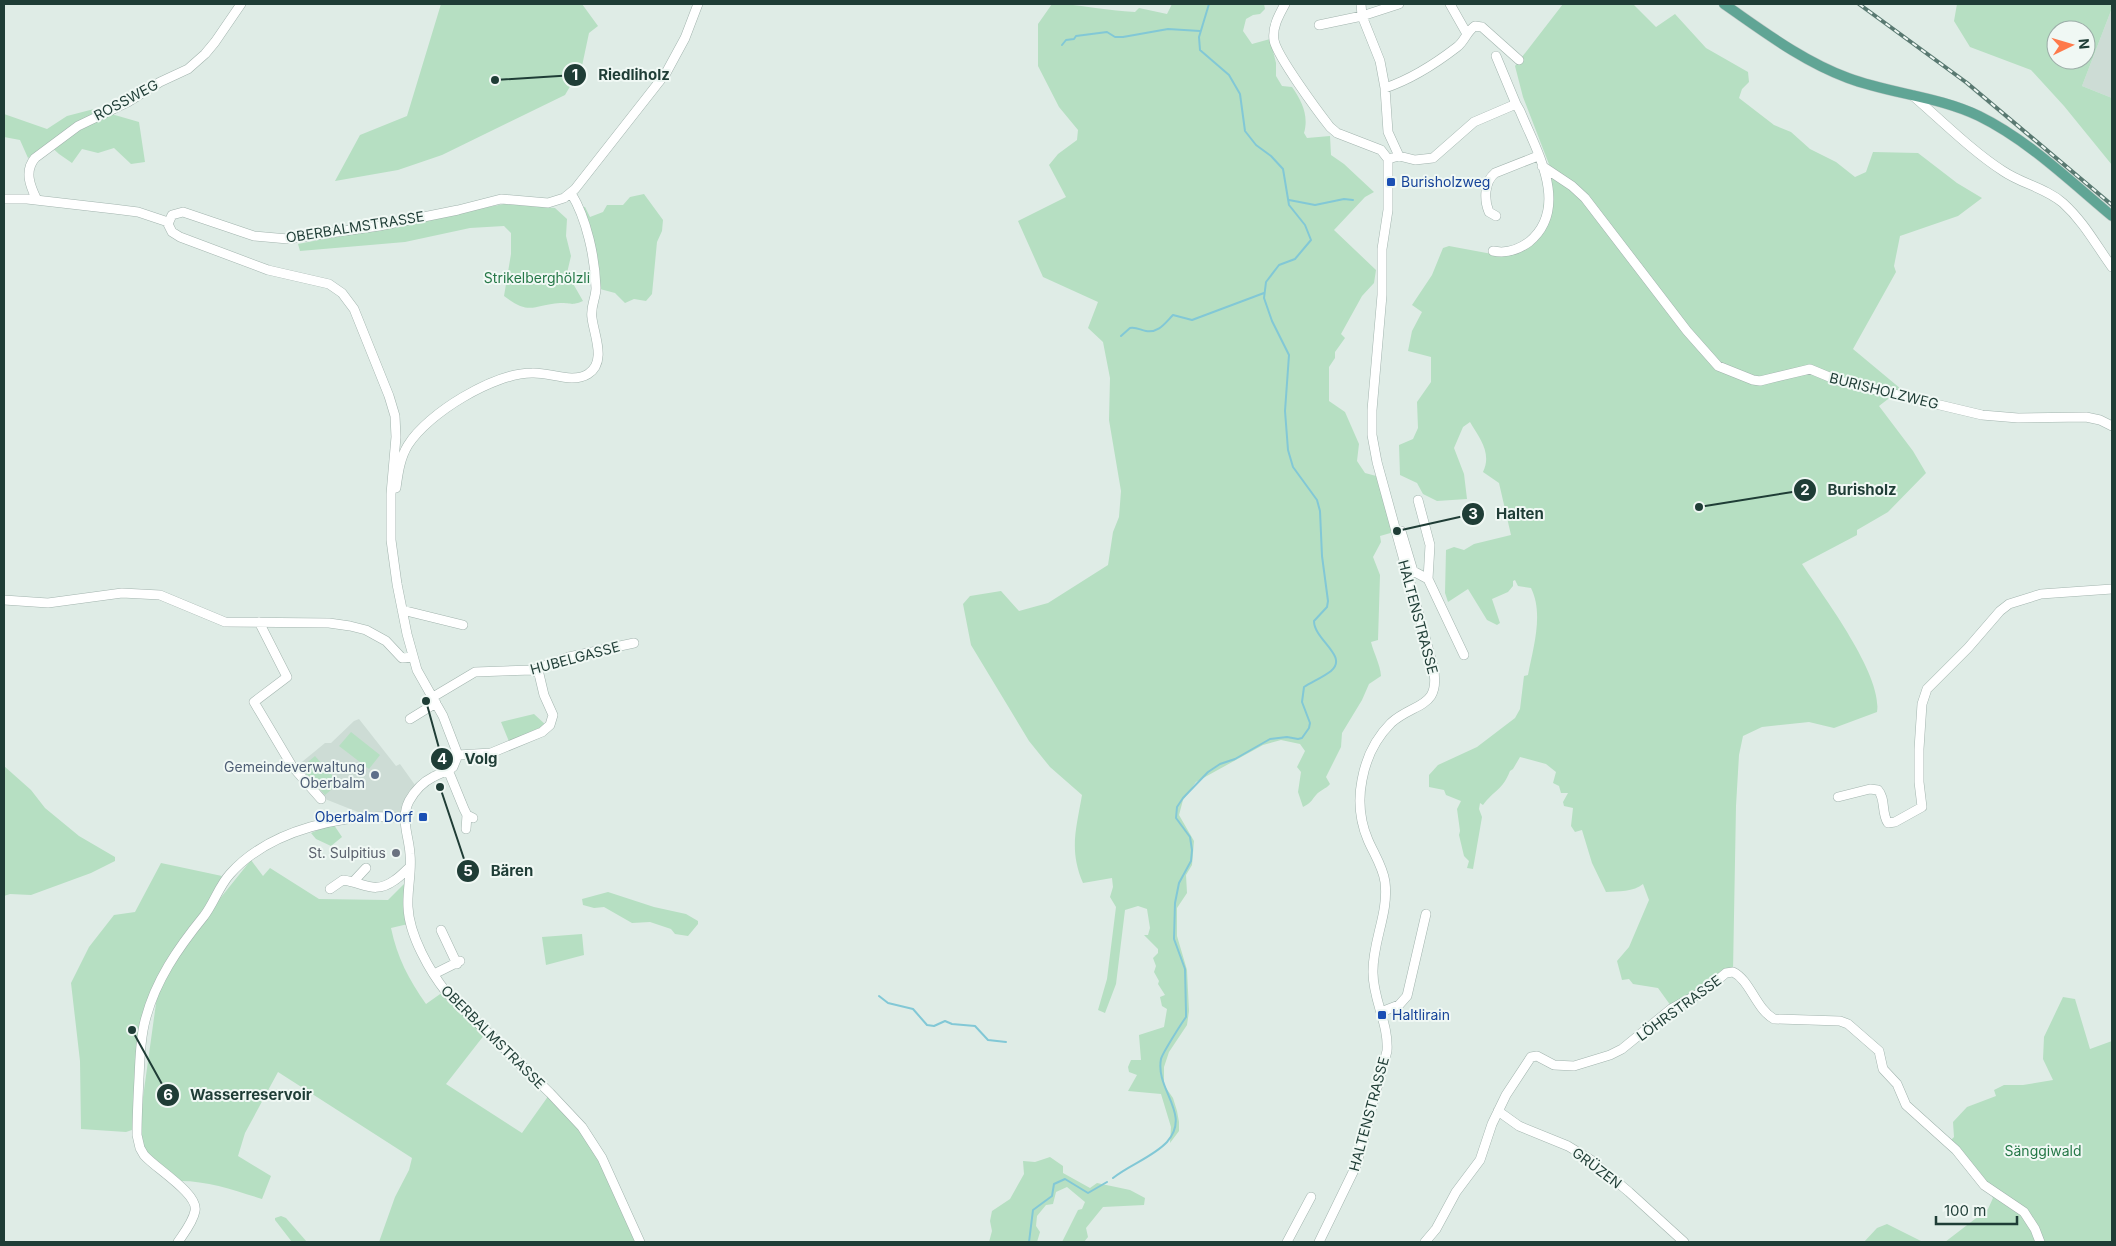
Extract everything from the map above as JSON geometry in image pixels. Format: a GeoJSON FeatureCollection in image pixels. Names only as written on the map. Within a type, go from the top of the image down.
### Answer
{"type":"FeatureCollection","features":[{"type":"Feature","properties":{"kind":"main road"},"geometry":{"type":"LineString","coordinates":[[1724,4],[1787,47],[1828,69],[1853,80],[1956,107],[1996,126],[2032,150],[2112,216]]}},
{"type":"Feature","properties":{"kind":"street","name":"ROSSWEG"},"geometry":{"type":"LineString","coordinates":[[37,200],[29,177],[30,164],[35,158],[78,126],[128,102],[160,82],[188,69],[210,48],[241,4]]}},
{"type":"Feature","properties":{"kind":"street","name":"OBERBALMSTRASSE"},"geometry":{"type":"LineString","coordinates":[[168,222],[172,215],[182,212],[254,236],[296,238],[393,223],[501,199],[548,204],[564,198],[571,193],[666,73],[685,38],[698,4]]}},
{"type":"Feature","properties":{"kind":"street"},"geometry":{"type":"LineString","coordinates":[[1285,4],[1278,17],[1274,32],[1274,41],[1282,58],[1330,127],[1345,136],[1380,150],[1388,159],[1399,156],[1415,160],[1433,158],[1474,122],[1516,104]]}},
{"type":"Feature","properties":{"kind":"street"},"geometry":{"type":"LineString","coordinates":[[1361,4],[1362,16],[1380,61],[1385,88],[1388,132],[1399,156]]}},
{"type":"Feature","properties":{"kind":"street"},"geometry":{"type":"LineString","coordinates":[[1319,25],[1362,16],[1399,4]]}},
{"type":"Feature","properties":{"kind":"street"},"geometry":{"type":"LineString","coordinates":[[1450,4],[1467,34]]}},
{"type":"Feature","properties":{"kind":"street"},"geometry":{"type":"LineString","coordinates":[[1385,88],[1417,75],[1459,46],[1475,26],[1482,27],[1519,60]]}},
{"type":"Feature","properties":{"kind":"street"},"geometry":{"type":"LineString","coordinates":[[1494,251],[1513,251],[1524,245],[1538,232],[1545,221],[1550,197],[1542,166],[1496,56]]}},
{"type":"Feature","properties":{"kind":"street"},"geometry":{"type":"LineString","coordinates":[[1912,95],[1996,167],[2046,192],[2063,203],[2085,226],[2112,267]]}},
{"type":"Feature","properties":{"kind":"street"},"geometry":{"type":"LineString","coordinates":[[1496,216],[1489,212],[1485,200],[1491,177],[1495,173],[1538,156]]}},
{"type":"Feature","properties":{"kind":"street","name":"HALTENSTRASSE"},"geometry":{"type":"LineString","coordinates":[[1319,1242],[1354,1171],[1384,1064],[1387,1038],[1374,984],[1373,968],[1385,908],[1385,883],[1382,870],[1363,823],[1360,802],[1362,780],[1372,748],[1382,733],[1395,720],[1428,701],[1432,695],[1435,681],[1433,666],[1374,449],[1372,423],[1382,295],[1382,249],[1388,210],[1388,159]]}},
{"type":"Feature","properties":{"kind":"street","name":"BURISHOLZWEG"},"geometry":{"type":"LineString","coordinates":[[1542,166],[1572,186],[1585,198],[1687,331],[1723,369],[1760,381],[1810,369],[1839,381],[1982,415],[2018,418],[2086,417],[2100,420],[2112,426]]}},
{"type":"Feature","properties":{"kind":"street"},"geometry":{"type":"LineString","coordinates":[[391,501],[395,498],[404,451],[415,435],[432,417],[470,393],[515,375],[543,373],[578,378],[593,370],[598,358],[592,318],[596,290],[584,223],[578,204],[571,193]]}},
{"type":"Feature","properties":{"kind":"street"},"geometry":{"type":"LineString","coordinates":[[4,199],[37,200],[133,211],[168,222],[170,231],[180,237],[268,270],[287,276],[325,282],[339,290],[348,300],[364,330],[395,416],[396,432],[391,501],[393,559],[402,610],[413,658],[450,732],[458,755],[491,753],[542,732],[550,725],[554,717],[536,672]]}},
{"type":"Feature","properties":{"kind":"street","name":"HALTENSTRASSE"},"geometry":{"type":"LineString","coordinates":[[1418,500],[1430,544],[1428,579],[1464,655]]}},
{"type":"Feature","properties":{"kind":"street","name":"HALTENSTRASSE"},"geometry":{"type":"LineString","coordinates":[[1390,512],[1396,513],[1413,571],[1428,579]]}},
{"type":"Feature","properties":{"kind":"street"},"geometry":{"type":"LineString","coordinates":[[1838,797],[1870,789],[1878,790],[1882,796],[1885,818],[1888,823],[1895,822],[1922,808],[1919,782],[1919,749],[1922,704],[1927,689],[2009,604],[2041,594],[2112,589]]}},
{"type":"Feature","properties":{"kind":"street"},"geometry":{"type":"LineString","coordinates":[[4,600],[48,603],[92,596],[146,593],[160,595],[180,602],[225,622],[329,623],[350,626],[366,630],[386,641],[402,658],[413,658]]}},
{"type":"Feature","properties":{"kind":"street"},"geometry":{"type":"LineString","coordinates":[[402,610],[463,625]]}},
{"type":"Feature","properties":{"kind":"street"},"geometry":{"type":"LineString","coordinates":[[259,622],[287,677],[254,702],[292,766],[321,799]]}},
{"type":"Feature","properties":{"kind":"street","name":"HUBELGASSE"},"geometry":{"type":"LineString","coordinates":[[410,719],[474,672],[536,672],[544,666],[569,657],[634,642]]}},
{"type":"Feature","properties":{"kind":"street","name":"OBERBALMSTRASSE"},"geometry":{"type":"LineString","coordinates":[[458,755],[456,764],[426,781],[413,794],[407,806],[404,818],[410,851],[408,906],[410,922],[434,974],[447,994],[550,1093],[582,1127],[602,1158],[640,1242]]}},
{"type":"Feature","properties":{"kind":"street"},"geometry":{"type":"LineString","coordinates":[[448,770],[470,816],[466,830]]}},
{"type":"Feature","properties":{"kind":"street"},"geometry":{"type":"LineString","coordinates":[[178,1242],[195,1214],[195,1203],[186,1191],[144,1156],[138,1144],[137,1135],[142,1039],[145,1019],[157,985],[174,956],[205,914],[226,879],[233,870],[262,848],[277,840],[331,821],[346,818],[380,818],[407,806]]}},
{"type":"Feature","properties":{"kind":"street"},"geometry":{"type":"LineString","coordinates":[[388,815],[404,818]]}},
{"type":"Feature","properties":{"kind":"street"},"geometry":{"type":"LineString","coordinates":[[330,889],[341,881],[353,882],[372,888],[385,887],[398,879],[410,867]]}},
{"type":"Feature","properties":{"kind":"street"},"geometry":{"type":"LineString","coordinates":[[353,882],[366,868]]}},
{"type":"Feature","properties":{"kind":"street"},"geometry":{"type":"LineString","coordinates":[[1381,1012],[1399,1005],[1407,996],[1426,914]]}},
{"type":"Feature","properties":{"kind":"street"},"geometry":{"type":"LineString","coordinates":[[434,974],[459,963],[441,930]]}},
{"type":"Feature","properties":{"kind":"street","name":"LÖHRSTRASSE"},"geometry":{"type":"LineString","coordinates":[[1425,1242],[1436,1229],[1456,1192],[1480,1160],[1498,1111],[1513,1082],[1531,1056],[1537,1056],[1554,1065],[1574,1066],[1610,1055],[1622,1049],[1672,1009],[1704,991],[1726,973],[1733,972],[1741,978],[1766,1013],[1774,1019],[1840,1021],[1848,1024],[1874,1046],[1881,1054],[1883,1069],[1896,1084],[1906,1105],[1956,1150],[1984,1185],[2024,1212],[2035,1228],[2040,1242]]}},
{"type":"Feature","properties":{"kind":"street","name":"GRÜZEN"},"geometry":{"type":"LineString","coordinates":[[1498,1111],[1519,1126],[1568,1146],[1591,1160],[1684,1242]]}},
{"type":"Feature","properties":{"kind":"street"},"geometry":{"type":"LineString","coordinates":[[1287,1242],[1311,1197]]}},
{"type":"Feature","properties":{"kind":"shaded area"},"geometry":{"type":"Polygon","coordinates":[[[1855,4],[1862,4],[1968,81],[2112,203],[2112,208],[1956,77],[1855,4]]]}},
{"type":"Feature","properties":{"kind":"shaded area"},"geometry":{"type":"Polygon","coordinates":[[[2112,8],[2112,98],[2082,86],[2088,70],[2096,70],[2096,50],[2112,8]]]}},
{"type":"Feature","properties":{"kind":"shaded area"},"geometry":{"type":"Polygon","coordinates":[[[359,719],[396,766],[400,764],[415,785],[404,803],[401,817],[363,814],[325,799],[297,766],[325,743],[331,743],[354,721],[359,719]]]}},
{"type":"Feature","properties":{"kind":"green space"},"geometry":{"type":"Polygon","coordinates":[[[441,4],[582,4],[598,26],[589,33],[582,66],[565,95],[442,155],[398,170],[335,181],[360,135],[407,116],[441,4]]]}},
{"type":"Feature","properties":{"kind":"green space"},"geometry":{"type":"Polygon","coordinates":[[[1052,4],[1135,12],[1139,8],[1167,14],[1172,4],[1264,4],[1265,9],[1260,14],[1246,19],[1243,31],[1252,44],[1270,39],[1276,63],[1276,76],[1282,86],[1292,87],[1304,109],[1306,121],[1304,133],[1307,138],[1330,136],[1331,155],[1344,164],[1374,192],[1365,197],[1334,230],[1376,270],[1374,283],[1362,296],[1341,334],[1345,338],[1335,352],[1335,358],[1329,367],[1329,401],[1345,412],[1359,444],[1357,461],[1365,473],[1380,477],[1394,532],[1380,536],[1381,542],[1373,557],[1380,575],[1378,640],[1371,642],[1381,676],[1369,684],[1362,700],[1342,733],[1341,747],[1326,777],[1330,784],[1306,806],[1303,807],[1298,792],[1301,772],[1297,767],[1305,751],[1300,744],[1281,740],[1263,745],[1196,782],[1183,800],[1179,815],[1194,841],[1192,865],[1186,875],[1187,893],[1177,908],[1177,936],[1187,970],[1189,1011],[1187,1025],[1169,1052],[1164,1067],[1164,1085],[1173,1098],[1179,1122],[1179,1131],[1170,1143],[1171,1127],[1161,1094],[1128,1091],[1137,1075],[1129,1072],[1128,1067],[1131,1060],[1141,1060],[1139,1035],[1164,1027],[1167,1009],[1162,1006],[1160,997],[1165,995],[1158,984],[1159,981],[1154,972],[1156,966],[1153,958],[1158,953],[1158,949],[1144,935],[1148,935],[1150,928],[1147,909],[1138,906],[1125,910],[1116,984],[1105,1013],[1098,1010],[1107,979],[1116,907],[1110,897],[1113,887],[1112,878],[1083,883],[1075,850],[1076,830],[1082,795],[1050,767],[1029,741],[971,645],[963,604],[970,596],[1001,591],[1019,611],[1048,603],[1108,565],[1113,532],[1119,517],[1121,491],[1109,420],[1110,378],[1103,342],[1088,328],[1098,302],[1043,277],[1018,221],[1066,197],[1049,165],[1058,154],[1077,140],[1078,130],[1059,107],[1038,66],[1038,24],[1052,4]]]}},
{"type":"Feature","properties":{"kind":"green space"},"geometry":{"type":"Polygon","coordinates":[[[1563,4],[1633,4],[1656,27],[1675,14],[1706,48],[1748,72],[1749,82],[1742,89],[1739,98],[1774,125],[1791,132],[1810,149],[1836,162],[1855,177],[1866,172],[1873,152],[1918,153],[1957,183],[1982,198],[1958,216],[1900,236],[1894,266],[1896,272],[1853,349],[1901,389],[1879,406],[1913,451],[1926,473],[1888,512],[1857,530],[1857,535],[1802,564],[1837,615],[1861,657],[1871,678],[1876,696],[1877,712],[1834,728],[1809,722],[1762,727],[1743,736],[1739,755],[1736,806],[1733,971],[1715,983],[1671,1006],[1658,988],[1633,984],[1629,979],[1622,980],[1617,961],[1629,947],[1649,900],[1643,884],[1631,890],[1606,892],[1592,863],[1582,830],[1575,832],[1571,826],[1573,808],[1564,806],[1563,802],[1568,793],[1561,793],[1559,786],[1553,783],[1556,772],[1546,764],[1520,757],[1501,786],[1483,805],[1480,803],[1479,809],[1482,817],[1473,869],[1467,868],[1469,861],[1464,856],[1459,835],[1457,809],[1461,801],[1446,795],[1444,790],[1429,787],[1429,775],[1438,765],[1477,747],[1515,718],[1520,709],[1524,676],[1528,675],[1536,631],[1537,609],[1531,588],[1518,586],[1515,580],[1508,592],[1492,599],[1500,623],[1497,625],[1487,620],[1468,589],[1448,602],[1445,593],[1446,550],[1454,547],[1464,550],[1474,544],[1511,535],[1499,483],[1483,472],[1486,459],[1484,446],[1470,422],[1463,427],[1454,448],[1464,474],[1467,499],[1437,501],[1423,494],[1417,483],[1400,475],[1399,445],[1413,439],[1418,428],[1417,402],[1431,382],[1431,357],[1408,351],[1412,331],[1422,312],[1412,305],[1432,275],[1443,248],[1449,246],[1504,255],[1541,231],[1547,174],[1552,172],[1523,97],[1515,66],[1563,4]]]}},
{"type":"Feature","properties":{"kind":"green space"},"geometry":{"type":"Polygon","coordinates":[[[1957,4],[2110,4],[2112,8],[2096,50],[2096,20],[2046,20],[2046,70],[2088,70],[2082,86],[2112,98],[2112,165],[2064,106],[2031,70],[1970,47],[1954,21],[1957,4]]]}},
{"type":"Feature","properties":{"kind":"green space"},"geometry":{"type":"Polygon","coordinates":[[[94,109],[139,122],[145,162],[131,164],[114,148],[98,153],[82,149],[72,163],[48,144],[28,158],[20,140],[4,137],[4,114],[47,129],[67,116],[94,109]]]}},
{"type":"Feature","properties":{"kind":"green space"},"geometry":{"type":"Polygon","coordinates":[[[644,194],[663,220],[662,231],[657,242],[652,294],[646,301],[634,299],[625,303],[615,293],[600,289],[581,207],[585,207],[590,217],[603,212],[607,205],[623,205],[630,197],[644,194]]]}},
{"type":"Feature","properties":{"kind":"green space","name":"Strikelberghölzli"},"geometry":{"type":"Polygon","coordinates":[[[504,204],[555,208],[567,219],[566,236],[571,256],[567,273],[583,301],[574,304],[560,303],[526,308],[504,296],[511,254],[511,233],[504,226],[470,228],[405,242],[300,251],[298,244],[504,204]]]}},
{"type":"Feature","properties":{"kind":"green space"},"geometry":{"type":"Polygon","coordinates":[[[534,714],[547,726],[510,744],[501,722],[534,714]]]}},
{"type":"Feature","properties":{"kind":"green space"},"geometry":{"type":"Polygon","coordinates":[[[351,732],[380,755],[369,769],[339,746],[351,732]]]}},
{"type":"Feature","properties":{"kind":"green space"},"geometry":{"type":"Polygon","coordinates":[[[315,756],[339,783],[325,795],[301,768],[315,756]]]}},
{"type":"Feature","properties":{"kind":"green space"},"geometry":{"type":"Polygon","coordinates":[[[4,766],[31,790],[45,808],[79,836],[115,857],[115,861],[91,873],[31,895],[10,894],[4,896],[4,766]]]}},
{"type":"Feature","properties":{"kind":"green space"},"geometry":{"type":"Polygon","coordinates":[[[334,825],[342,837],[331,846],[316,839],[311,833],[325,827],[334,825]]]}},
{"type":"Feature","properties":{"kind":"green space"},"geometry":{"type":"Polygon","coordinates":[[[251,860],[263,876],[270,868],[319,899],[388,900],[408,880],[408,924],[391,928],[404,968],[426,1004],[443,992],[485,1034],[446,1084],[522,1133],[549,1095],[578,1127],[593,1148],[636,1242],[379,1242],[395,1197],[409,1170],[412,1158],[278,1072],[245,1133],[238,1156],[271,1176],[262,1199],[209,1184],[176,1181],[147,1155],[142,1144],[140,1119],[158,989],[197,927],[251,860]]]}},
{"type":"Feature","properties":{"kind":"green space"},"geometry":{"type":"Polygon","coordinates":[[[161,863],[222,876],[206,910],[143,1015],[135,1129],[126,1132],[81,1129],[80,1061],[71,983],[89,947],[114,915],[135,912],[161,863]]]}},
{"type":"Feature","properties":{"kind":"green space"},"geometry":{"type":"Polygon","coordinates":[[[608,892],[654,907],[686,914],[698,921],[698,924],[688,936],[675,934],[671,929],[650,922],[632,923],[604,907],[594,908],[583,905],[582,899],[608,892]]]}},
{"type":"Feature","properties":{"kind":"green space"},"geometry":{"type":"Polygon","coordinates":[[[582,934],[584,955],[546,965],[542,937],[582,934]]]}},
{"type":"Feature","properties":{"kind":"green space","name":"Sänggiwald"},"geometry":{"type":"Polygon","coordinates":[[[2063,997],[2075,999],[2090,1049],[2112,1041],[2112,1242],[1945,1242],[1988,1209],[1993,1198],[1950,1141],[1954,1137],[1953,1122],[1967,1107],[1996,1096],[1994,1090],[2004,1085],[2023,1085],[2053,1080],[2043,1059],[2044,1037],[2063,997]]]}},
{"type":"Feature","properties":{"kind":"green space"},"geometry":{"type":"Polygon","coordinates":[[[1050,1157],[1063,1166],[1063,1173],[1090,1188],[1097,1183],[1130,1190],[1145,1198],[1144,1205],[1103,1207],[1086,1228],[1088,1237],[1084,1242],[1062,1242],[1078,1210],[1082,1209],[1085,1202],[1067,1187],[1056,1192],[1053,1204],[1046,1205],[1037,1216],[1036,1226],[1040,1232],[1037,1242],[989,1242],[992,1231],[990,1221],[992,1211],[1010,1199],[1024,1174],[1023,1161],[1035,1162],[1050,1157]]]}},
{"type":"Feature","properties":{"kind":"green space"},"geometry":{"type":"Polygon","coordinates":[[[281,1216],[286,1218],[307,1242],[292,1242],[275,1220],[275,1218],[281,1216]]]}},
{"type":"Feature","properties":{"kind":"green space"},"geometry":{"type":"Polygon","coordinates":[[[1887,1224],[1923,1242],[1864,1242],[1877,1228],[1887,1224]]]}},
{"type":"Feature","properties":{"kind":"waterway"},"geometry":{"type":"LineString","coordinates":[[1113,1178],[1148,1157],[1167,1142],[1174,1132],[1176,1122],[1175,1112],[1163,1081],[1161,1059],[1186,1017],[1185,969],[1174,939],[1175,903],[1179,883],[1191,861],[1192,850],[1190,837],[1176,818],[1177,807],[1208,772],[1220,764],[1235,759],[1270,739],[1302,738],[1310,723],[1302,702],[1304,687],[1331,671],[1336,660],[1334,654],[1315,628],[1314,621],[1327,607],[1328,601],[1322,556],[1320,511],[1317,500],[1293,467],[1288,450],[1285,411],[1289,355],[1272,321],[1264,298],[1266,282],[1279,265],[1295,259],[1311,240],[1305,225],[1289,205],[1283,169],[1271,156],[1256,145],[1245,131],[1240,94],[1229,75],[1200,50],[1199,37],[1209,4]]}},
{"type":"Feature","properties":{"kind":"waterway"},"geometry":{"type":"LineString","coordinates":[[1062,45],[1066,40],[1074,39],[1076,36],[1107,32],[1115,37],[1123,37],[1168,29],[1200,31]]}},
{"type":"Feature","properties":{"kind":"waterway"},"geometry":{"type":"LineString","coordinates":[[1289,200],[1315,205],[1344,199],[1353,200]]}},
{"type":"Feature","properties":{"kind":"waterway"},"geometry":{"type":"LineString","coordinates":[[1121,336],[1130,328],[1146,331],[1155,330],[1161,327],[1173,315],[1192,320],[1264,293]]}},
{"type":"Feature","properties":{"kind":"waterway"},"geometry":{"type":"LineString","coordinates":[[879,996],[888,1003],[913,1009],[927,1025],[934,1026],[945,1021],[952,1024],[975,1026],[988,1040],[1006,1042]]}},
{"type":"Feature","properties":{"kind":"waterway"},"geometry":{"type":"LineString","coordinates":[[1029,1242],[1033,1210],[1052,1196],[1054,1184],[1065,1179],[1088,1193],[1107,1182]]}},
{"type":"Feature","properties":{"kind":"railway"},"geometry":{"type":"LineString","coordinates":[[1859,4],[1967,83],[2112,205]]}},
{"type":"Feature","properties":{"kind":"place","name":"Riedliholz"},"geometry":{"type":"Point","coordinates":[495,80]}},
{"type":"Feature","properties":{"kind":"place","name":"Burisholzweg"},"geometry":{"type":"Point","coordinates":[1391,182]}},
{"type":"Feature","properties":{"kind":"place","name":"Burisholz"},"geometry":{"type":"Point","coordinates":[1699,507]}},
{"type":"Feature","properties":{"kind":"place","name":"Halten"},"geometry":{"type":"Point","coordinates":[1397,531]}},
{"type":"Feature","properties":{"kind":"place","name":"Volg"},"geometry":{"type":"Point","coordinates":[426,701]}},
{"type":"Feature","properties":{"kind":"place","name":"Gemeindeverwaltung Oberbalm"},"geometry":{"type":"Point","coordinates":[375,775]}},
{"type":"Feature","properties":{"kind":"place","name":"Bären"},"geometry":{"type":"Point","coordinates":[440,787]}},
{"type":"Feature","properties":{"kind":"place","name":"Oberbalm Dorf"},"geometry":{"type":"Point","coordinates":[423,817]}},
{"type":"Feature","properties":{"kind":"place","name":"St. Sulpitius"},"geometry":{"type":"Point","coordinates":[396,853]}},
{"type":"Feature","properties":{"kind":"place","name":"Haltlirain"},"geometry":{"type":"Point","coordinates":[1382,1015]}},
{"type":"Feature","properties":{"kind":"place","name":"Wasserreservoir"},"geometry":{"type":"Point","coordinates":[132,1030]}}]}
